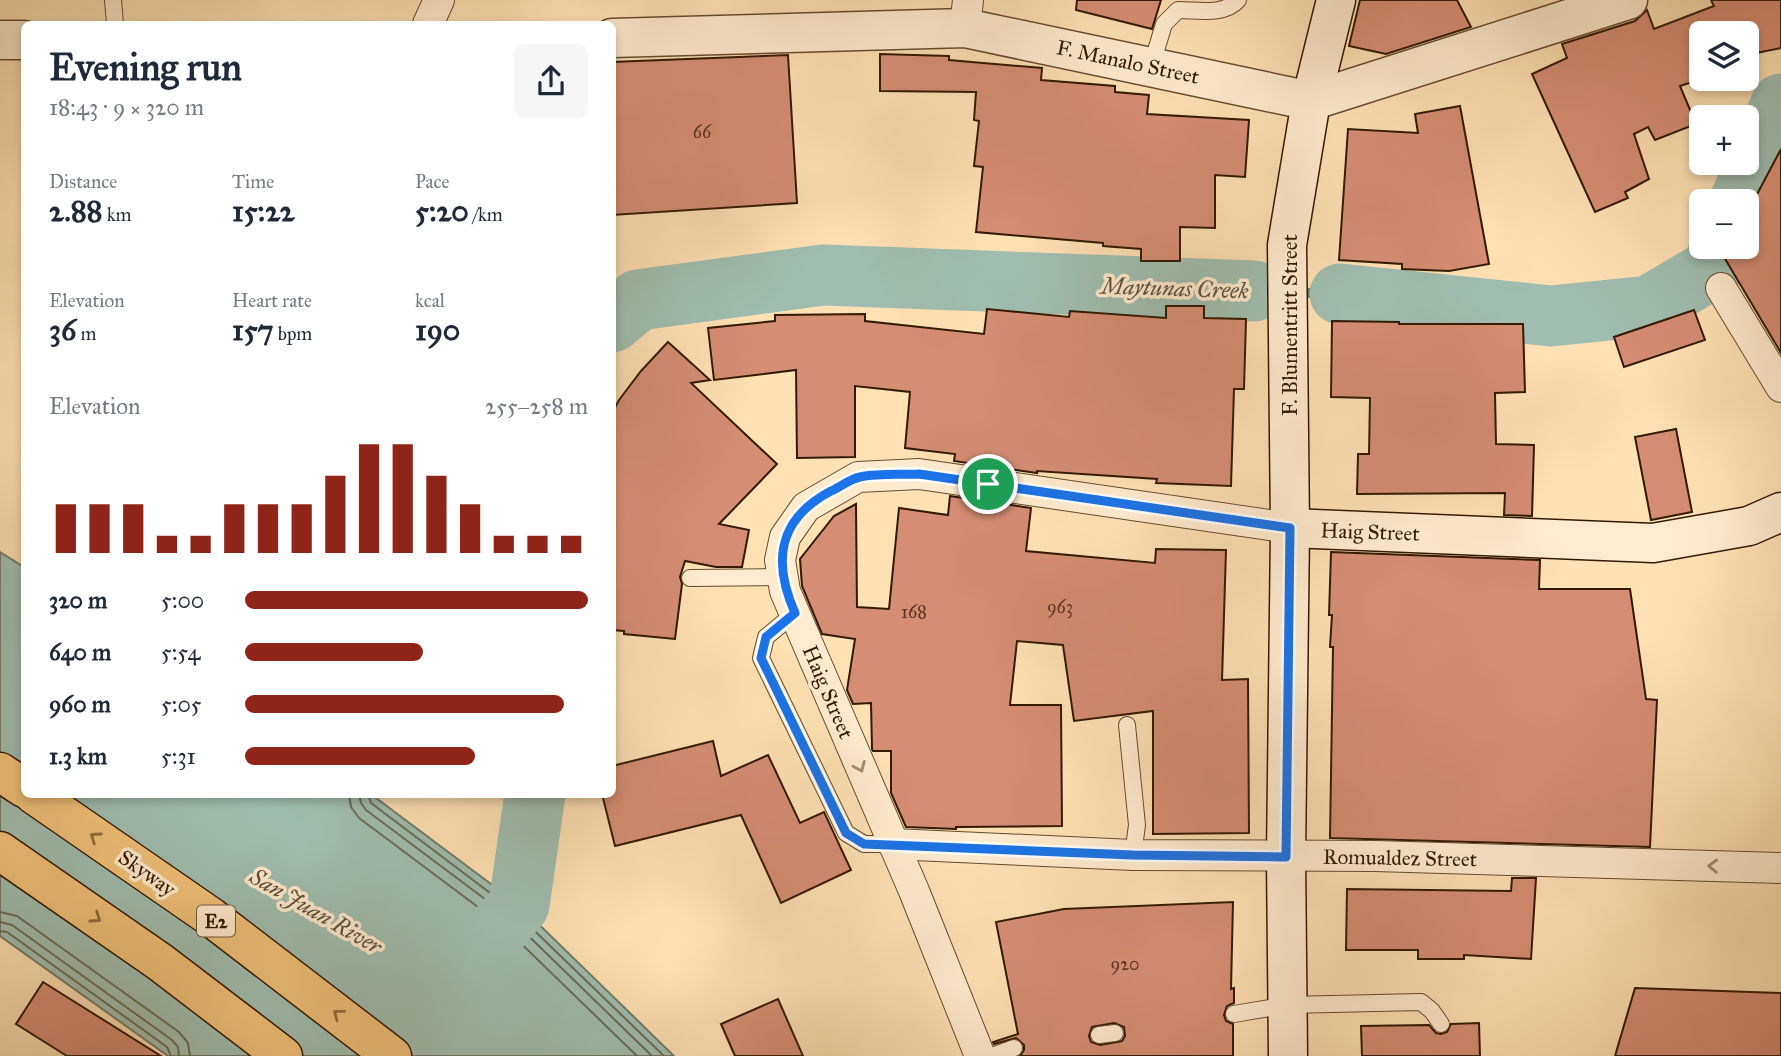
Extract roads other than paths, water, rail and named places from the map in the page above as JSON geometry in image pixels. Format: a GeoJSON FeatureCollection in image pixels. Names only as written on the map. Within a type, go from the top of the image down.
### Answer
{"type":"FeatureCollection","features":[{"type":"Feature","properties":{"kind":"highway"},"geometry":{"type":"LineString","coordinates":[[0,772],[21,786]]}},
{"type":"Feature","properties":{"kind":"highway","name":"Skyway"},"geometry":{"type":"LineString","coordinates":[[39,798],[211,917],[392,1056]]}},
{"type":"Feature","properties":{"kind":"highway"},"geometry":{"type":"LineString","coordinates":[[0,851],[160,962],[283,1056]]}},
{"type":"Feature","properties":{"kind":"main road","name":"F. Blumentritt Street"},"geometry":{"type":"LineString","coordinates":[[1288,1056],[1286,857],[1290,528],[1287,244],[1311,101],[1336,0]]}},
{"type":"Feature","properties":{"kind":"main road","name":"F. Manalo Street"},"geometry":{"type":"LineString","coordinates":[[616,38],[967,14],[1151,67],[1311,101],[1628,0]]}},
{"type":"Feature","properties":{"kind":"main road"},"geometry":{"type":"LineString","coordinates":[[0,40],[21,40]]}},
{"type":"Feature","properties":{"kind":"main road","name":"Haig Street"},"geometry":{"type":"LineString","coordinates":[[1290,528],[1653,544],[1749,526],[1781,512]]}},
{"type":"Feature","properties":{"kind":"street"},"geometry":{"type":"LineString","coordinates":[[429,21],[439,0]]}},
{"type":"Feature","properties":{"kind":"street"},"geometry":{"type":"LineString","coordinates":[[1721,288],[1781,387]]}},
{"type":"Feature","properties":{"kind":"street","name":"Haig Street"},"geometry":{"type":"LineString","coordinates":[[980,1056],[785,591],[780,560],[785,537],[795,520],[814,501],[858,477],[919,474],[1290,528]]}},
{"type":"Feature","properties":{"kind":"street","name":"Romualdez Street"},"geometry":{"type":"LineString","coordinates":[[893,844],[1133,855],[1374,856],[1781,868]]}},
{"type":"Feature","properties":{"kind":"lane"},"geometry":{"type":"LineString","coordinates":[[113,0],[114,21]]}},
{"type":"Feature","properties":{"kind":"lane"},"geometry":{"type":"LineString","coordinates":[[1151,67],[1164,24],[1178,10],[1213,12],[1232,6],[1238,0]]}},
{"type":"Feature","properties":{"kind":"lane"},"geometry":{"type":"LineString","coordinates":[[690,578],[783,577]]}},
{"type":"Feature","properties":{"kind":"lane"},"geometry":{"type":"LineString","coordinates":[[795,613],[766,637],[761,658],[846,833],[864,844],[893,844]]}},
{"type":"Feature","properties":{"kind":"lane"},"geometry":{"type":"LineString","coordinates":[[1127,725],[1137,825],[1133,855]]}},
{"type":"Feature","properties":{"kind":"lane"},"geometry":{"type":"LineString","coordinates":[[1234,1014],[1287,1006],[1421,1002],[1441,1024]]}},
{"type":"Feature","properties":{"kind":"lane"},"geometry":{"type":"LineString","coordinates":[[1098,1035],[1115,1032]]}},
{"type":"Feature","properties":{"kind":"lane"},"geometry":{"type":"LineString","coordinates":[[992,1056],[1014,1048]]}},
{"type":"Feature","properties":{"kind":"water","name":"San Juan River"},"geometry":{"type":"Polygon","coordinates":[[[0,552],[21,565],[21,798],[376,798],[519,905],[674,1056],[168,1056],[0,936],[0,552]]]}},
{"type":"Feature","properties":{"kind":"waterway","name":"Maytunas Creek"},"geometry":{"type":"LineString","coordinates":[[1745,189],[1781,104]]}},
{"type":"Feature","properties":{"kind":"waterway","name":"Maytunas Creek"},"geometry":{"type":"LineString","coordinates":[[1340,294],[1551,316],[1649,306],[1712,269],[1716,259]]}},
{"type":"Feature","properties":{"kind":"waterway","name":"Maytunas Creek"},"geometry":{"type":"LineString","coordinates":[[616,319],[638,300],[823,275],[1254,291]]}},
{"type":"Feature","properties":{"kind":"waterway","name":"Maytunas Creek"},"geometry":{"type":"LineString","coordinates":[[1254,291],[1340,294]]}},
{"type":"Feature","properties":{"kind":"waterway","name":"Maytunas Creek"},"geometry":{"type":"LineString","coordinates":[[464,969],[519,905],[534,798]]}}]}
